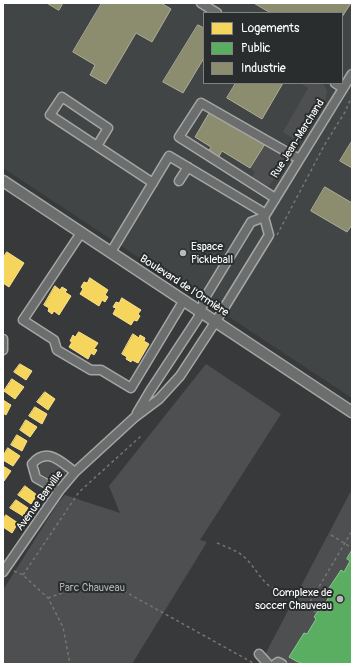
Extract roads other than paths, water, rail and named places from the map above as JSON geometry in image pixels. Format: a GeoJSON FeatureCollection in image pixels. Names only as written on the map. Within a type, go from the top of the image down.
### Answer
{"type":"FeatureCollection","features":[{"type":"Feature","properties":{"kind":"main road","name":"Boulevard de l'Ormière"},"geometry":{"type":"LineString","coordinates":[[3,182],[201,311],[352,412]]}},
{"type":"Feature","properties":{"kind":"street"},"geometry":{"type":"LineString","coordinates":[[200,3],[215,12]]}},
{"type":"Feature","properties":{"kind":"street","name":"Rue Jean-Marchand"},"geometry":{"type":"LineString","coordinates":[[201,311],[206,296],[251,222],[265,215],[352,74]]}},
{"type":"Feature","properties":{"kind":"street"},"geometry":{"type":"LineString","coordinates":[[337,84],[343,88]]}},
{"type":"Feature","properties":{"kind":"street"},"geometry":{"type":"LineString","coordinates":[[97,146],[108,128],[62,97],[50,115],[153,183]]}},
{"type":"Feature","properties":{"kind":"street"},"geometry":{"type":"LineString","coordinates":[[275,198],[179,138],[201,103],[299,159]]}},
{"type":"Feature","properties":{"kind":"street"},"geometry":{"type":"LineString","coordinates":[[111,252],[169,156],[265,215],[269,235],[216,321]]}},
{"type":"Feature","properties":{"kind":"street"},"geometry":{"type":"LineString","coordinates":[[180,181],[188,167]]}},
{"type":"Feature","properties":{"kind":"street"},"geometry":{"type":"LineString","coordinates":[[81,233],[23,320],[54,340],[57,350],[91,370],[101,370],[131,388],[184,300]]}},
{"type":"Feature","properties":{"kind":"street","name":"Avenue Banville"},"geometry":{"type":"LineString","coordinates":[[135,416],[201,311]]}},
{"type":"Feature","properties":{"kind":"street","name":"Avenue Banville"},"geometry":{"type":"LineString","coordinates":[[4,568],[58,491],[75,472],[135,416],[159,399],[180,376],[216,321]]}},
{"type":"Feature","properties":{"kind":"street"},"geometry":{"type":"LineString","coordinates":[[3,339],[3,350]]}},
{"type":"Feature","properties":{"kind":"street"},"geometry":{"type":"LineString","coordinates":[[58,491],[36,478],[32,464],[37,459],[45,455],[54,457],[75,472]]}},
{"type":"Feature","properties":{"kind":"street"},"geometry":{"type":"LineString","coordinates":[[259,654],[268,664]]}},
{"type":"Feature","properties":{"kind":"street"},"geometry":{"type":"LineString","coordinates":[[276,664],[278,662],[282,664]]}},
{"type":"Feature","properties":{"kind":"place","name":"Espace Pickleball"},"geometry":{"type":"Point","coordinates":[183,253]}},
{"type":"Feature","properties":{"kind":"place","name":"Complexe de soccer Chauveau"},"geometry":{"type":"Point","coordinates":[340,599]}},
{"type":"Feature","properties":{"kind":"park label","name":"Parc Chauveau"},"geometry":{"type":"Point","coordinates":[92,588]}}]}
